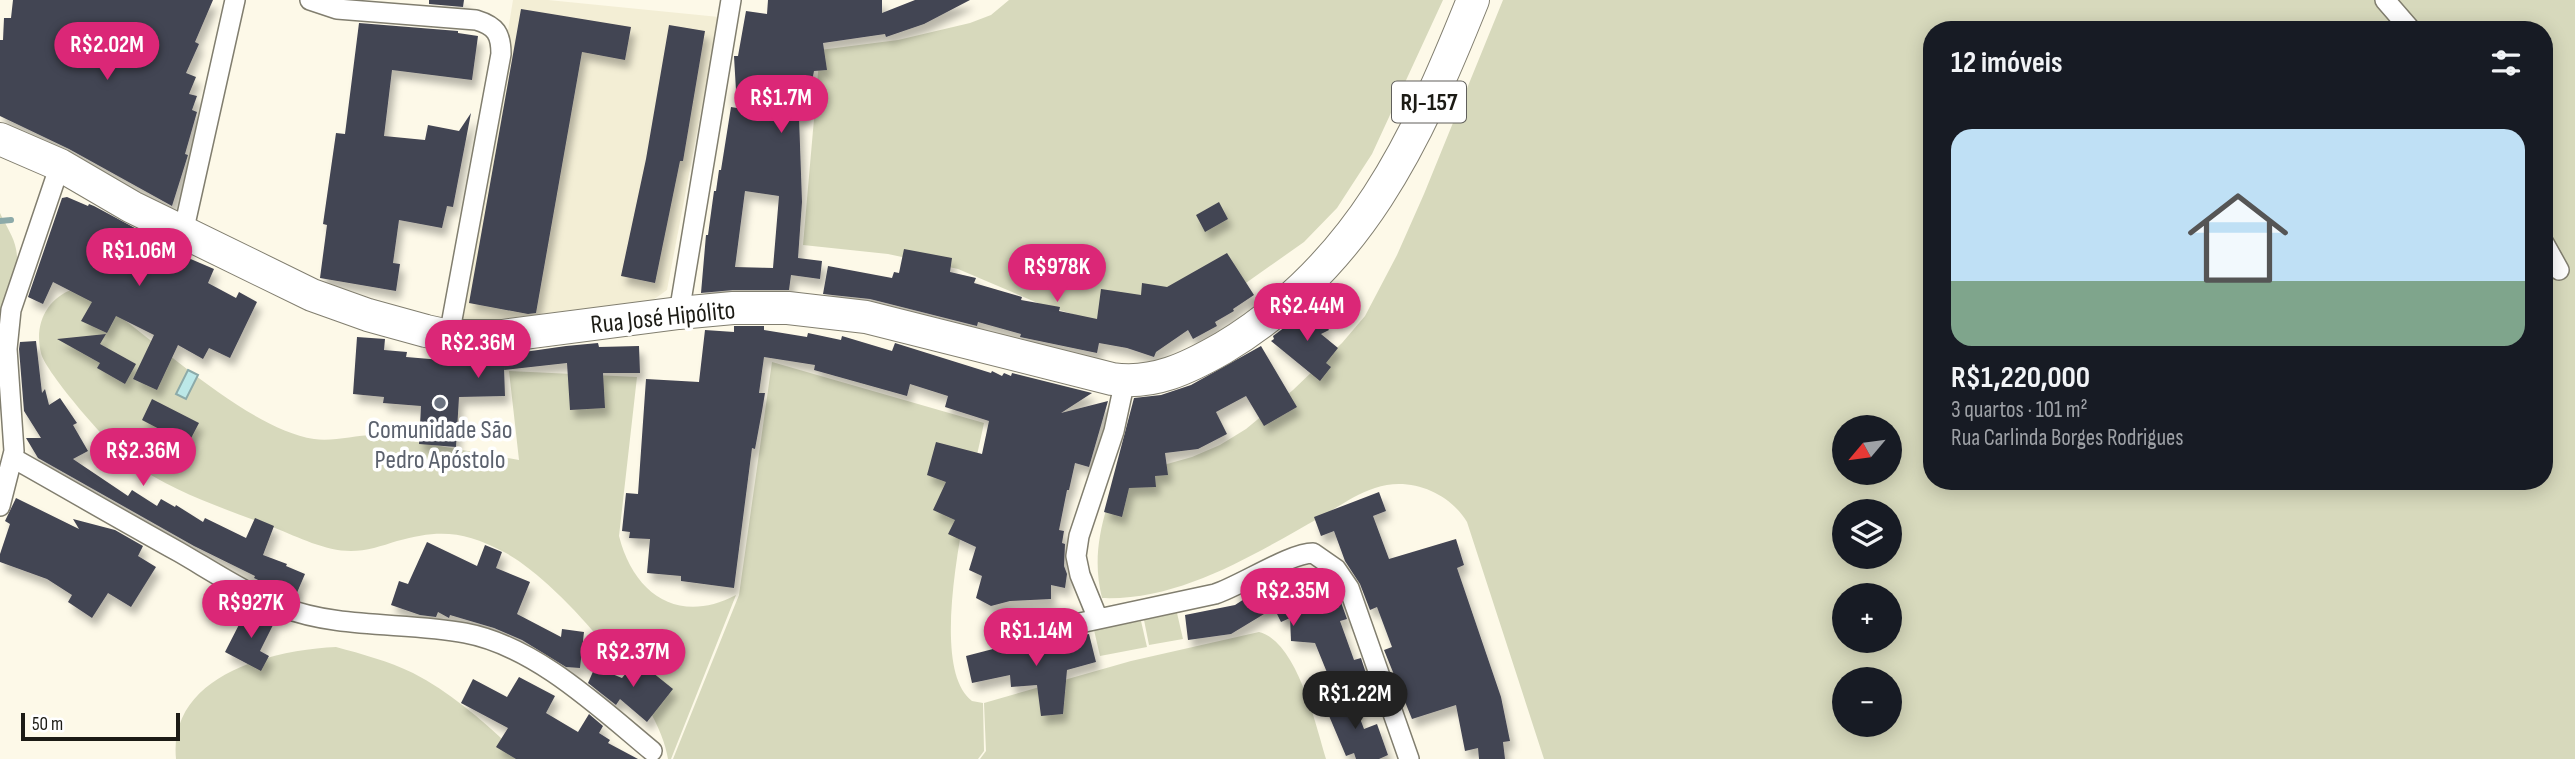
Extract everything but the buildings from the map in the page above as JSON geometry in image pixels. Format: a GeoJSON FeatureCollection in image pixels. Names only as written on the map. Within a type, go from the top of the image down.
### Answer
{"type":"FeatureCollection","features":[{"type":"Feature","properties":{"kind":"main road","name":"Rua José Hipólito"},"geometry":{"type":"LineString","coordinates":[[0,139],[60,165],[183,233],[312,295],[397,324],[449,335],[502,336],[679,313],[788,308],[866,317],[1125,380],[1163,377],[1191,365],[1262,323],[1306,287],[1336,254],[1371,210],[1410,140],[1447,66],[1473,0]]}},
{"type":"Feature","properties":{"kind":"street"},"geometry":{"type":"LineString","coordinates":[[183,233],[235,0]]}},
{"type":"Feature","properties":{"kind":"street"},"geometry":{"type":"LineString","coordinates":[[310,0],[337,9],[476,20],[491,25],[501,42],[449,335]]}},
{"type":"Feature","properties":{"kind":"street"},"geometry":{"type":"LineString","coordinates":[[679,313],[732,0]]}},
{"type":"Feature","properties":{"kind":"street"},"geometry":{"type":"LineString","coordinates":[[2385,0],[2403,21]]}},
{"type":"Feature","properties":{"kind":"street"},"geometry":{"type":"LineString","coordinates":[[0,506],[13,458],[14,432],[7,349],[11,310],[60,165]]}},
{"type":"Feature","properties":{"kind":"street"},"geometry":{"type":"LineString","coordinates":[[2553,259],[2559,270]]}},
{"type":"Feature","properties":{"kind":"street"},"geometry":{"type":"LineString","coordinates":[[1095,612],[1077,564],[1077,546],[1114,431],[1125,380]]}},
{"type":"Feature","properties":{"kind":"street"},"geometry":{"type":"LineString","coordinates":[[13,458],[233,583],[283,608],[335,619],[464,633],[505,645],[523,654],[581,694],[652,751]]}},
{"type":"Feature","properties":{"kind":"street"},"geometry":{"type":"LineString","coordinates":[[1001,640],[1095,612],[1215,594],[1298,555],[1313,554],[1336,569],[1349,588],[1409,759]]}},
{"type":"Feature","properties":{"kind":"shaded area"},"geometry":{"type":"Polygon","coordinates":[[[513,0],[548,0],[719,17],[667,290],[653,300],[460,324],[513,0]]]}},
{"type":"Feature","properties":{"kind":"green space"},"geometry":{"type":"Polygon","coordinates":[[[1009,0],[1443,0],[1372,154],[1337,208],[1304,242],[1219,302],[1098,322],[1040,304],[958,269],[888,254],[803,245],[820,50],[898,40],[970,23],[991,15],[1009,0]]]}},
{"type":"Feature","properties":{"kind":"green space"},"geometry":{"type":"Polygon","coordinates":[[[1503,0],[2575,0],[2575,759],[1544,759],[1467,522],[1450,502],[1439,495],[1427,489],[1401,484],[1375,488],[1360,494],[1242,560],[1188,584],[1131,597],[1102,598],[1098,547],[1110,497],[1160,466],[1220,445],[1246,429],[1293,390],[1342,343],[1365,316],[1397,255],[1424,194],[1503,0]]]}},
{"type":"Feature","properties":{"kind":"green space"},"geometry":{"type":"Polygon","coordinates":[[[0,213],[16,249],[17,267],[0,320],[0,213]]]}},
{"type":"Feature","properties":{"kind":"green space"},"geometry":{"type":"Polygon","coordinates":[[[73,289],[115,313],[237,405],[289,432],[314,439],[378,435],[519,460],[509,371],[637,377],[619,536],[626,557],[648,589],[662,599],[678,605],[696,607],[736,595],[671,759],[668,759],[661,734],[647,705],[603,643],[551,588],[526,566],[504,552],[477,540],[452,534],[412,537],[362,550],[331,549],[201,500],[165,483],[122,455],[54,376],[41,353],[39,333],[44,314],[56,299],[73,289]]]}},
{"type":"Feature","properties":{"kind":"green space"},"geometry":{"type":"Polygon","coordinates":[[[772,362],[984,423],[962,525],[951,611],[952,650],[958,681],[972,701],[983,703],[984,751],[978,759],[673,759],[739,595],[772,362]]]}},
{"type":"Feature","properties":{"kind":"green space"},"geometry":{"type":"Polygon","coordinates":[[[1177,613],[1183,639],[1149,645],[1144,620],[1177,613]]]}},
{"type":"Feature","properties":{"kind":"green space"},"geometry":{"type":"Polygon","coordinates":[[[1141,621],[1147,647],[1100,656],[1094,630],[1141,621]]]}},
{"type":"Feature","properties":{"kind":"green space"},"geometry":{"type":"Polygon","coordinates":[[[1259,632],[1272,639],[1284,651],[1294,667],[1303,686],[1326,759],[980,759],[986,751],[984,703],[1131,661],[1259,632]]]}},
{"type":"Feature","properties":{"kind":"green space"},"geometry":{"type":"Polygon","coordinates":[[[336,647],[394,665],[428,681],[471,712],[523,759],[176,759],[178,730],[189,706],[206,687],[255,662],[310,649],[336,647]]]}},
{"type":"Feature","properties":{"kind":"water"},"geometry":{"type":"Polygon","coordinates":[[[188,370],[198,375],[186,399],[176,394],[188,370]]]}},
{"type":"Feature","properties":{"kind":"waterway"},"geometry":{"type":"LineString","coordinates":[[0,221],[11,220]]}},
{"type":"Feature","properties":{"kind":"place","name":"Comunidade São Pedro Apóstolo"},"geometry":{"type":"Point","coordinates":[440,403]}}]}
